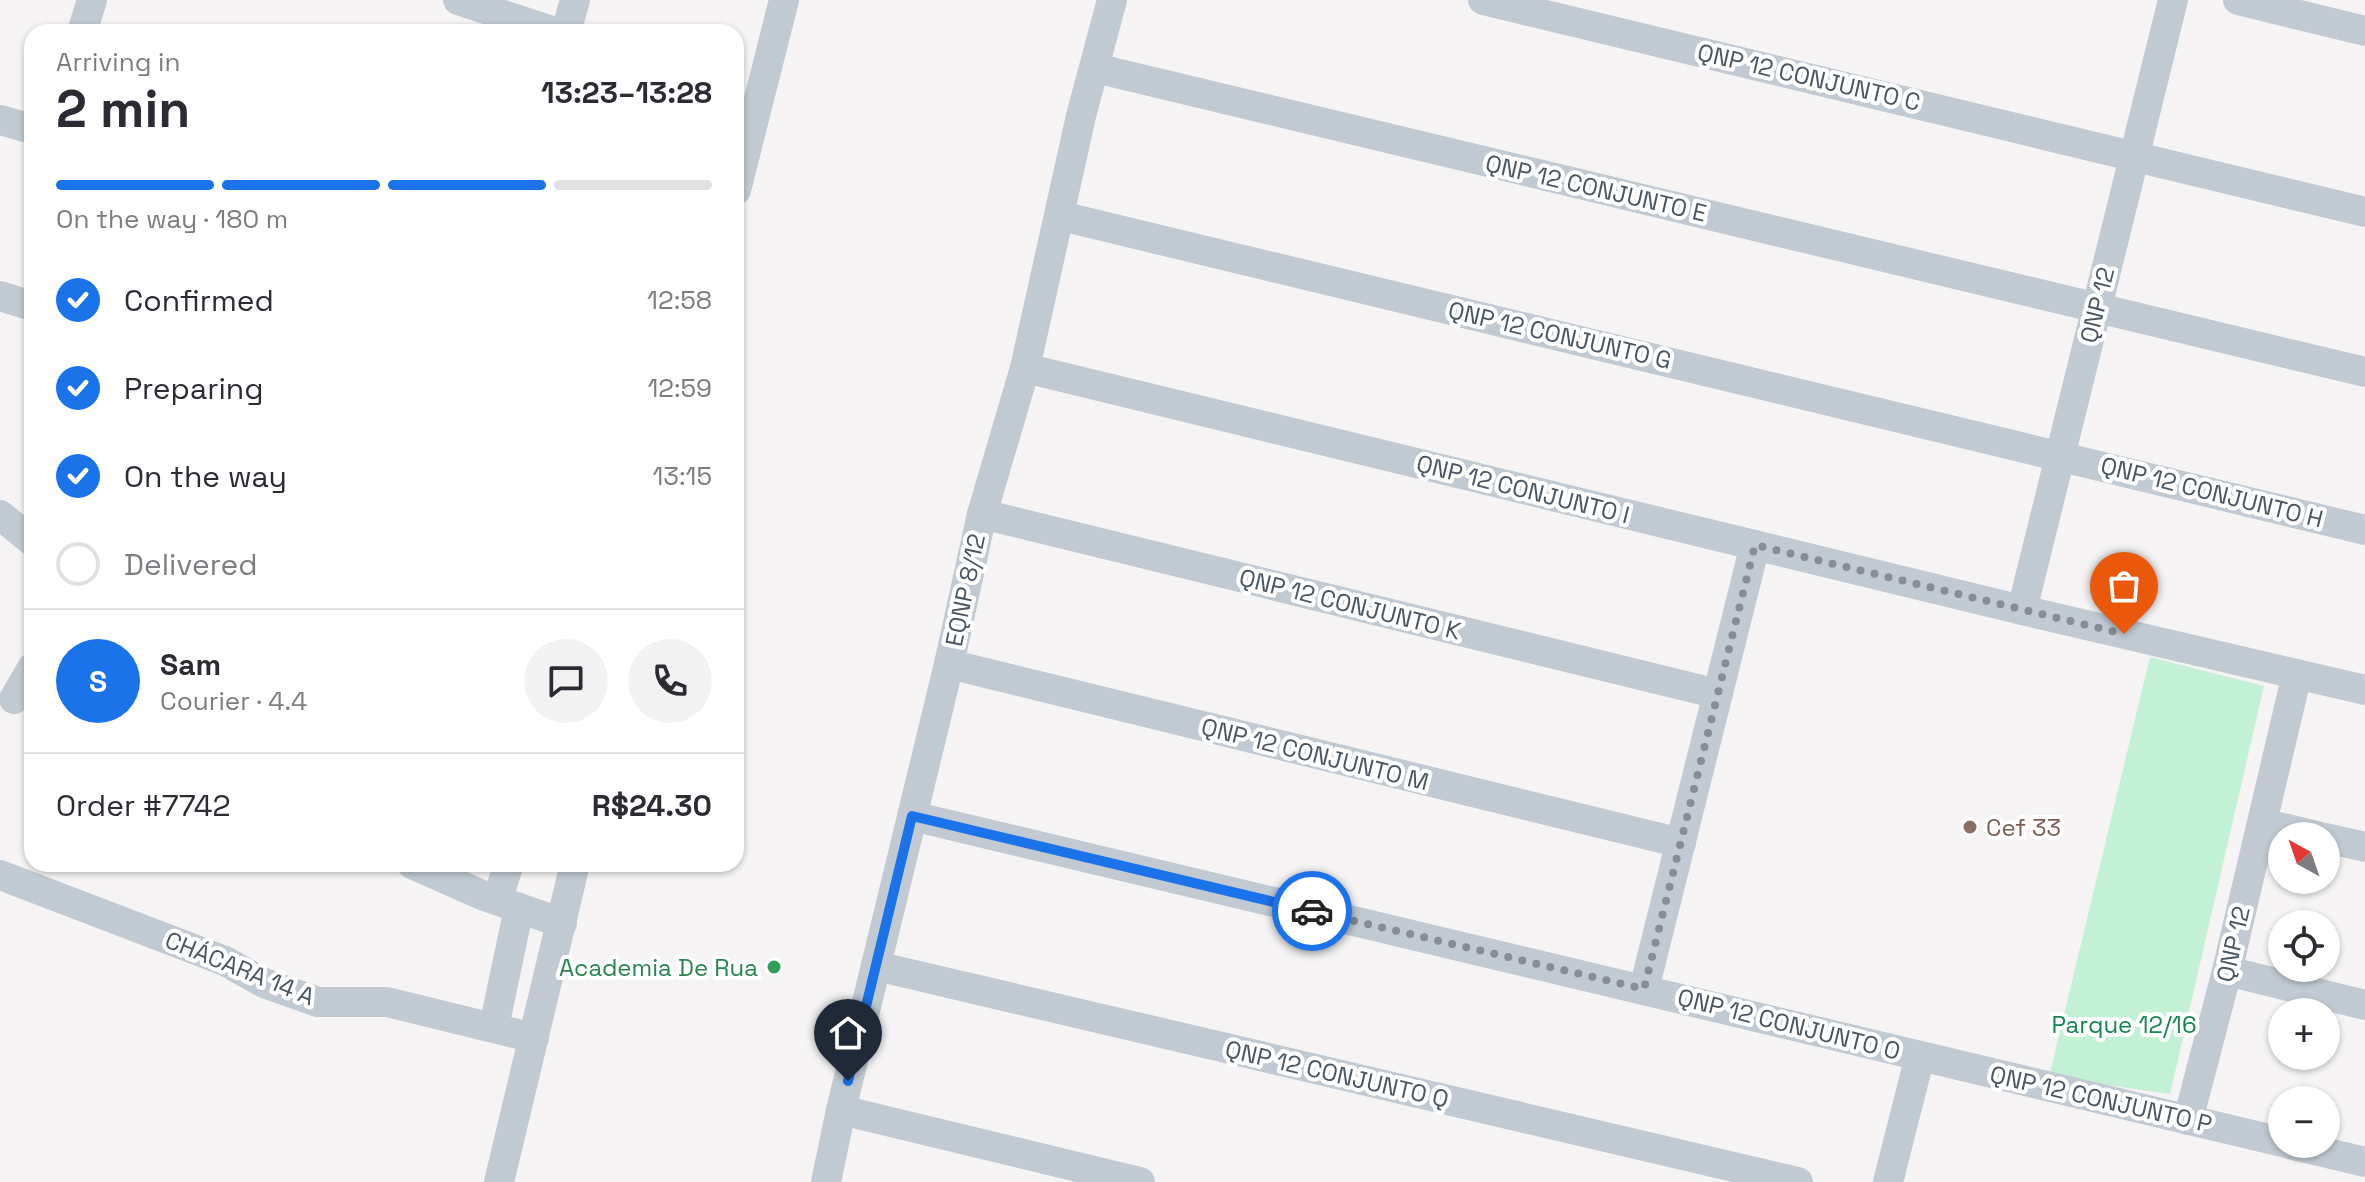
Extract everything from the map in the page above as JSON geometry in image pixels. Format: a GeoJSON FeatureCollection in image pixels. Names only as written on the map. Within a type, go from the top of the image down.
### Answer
{"type":"FeatureCollection","features":[{"type":"Feature","properties":{"kind":"street"},"geometry":{"type":"LineString","coordinates":[[458,0],[531,24]]}},
{"type":"Feature","properties":{"kind":"street"},"geometry":{"type":"LineString","coordinates":[[568,24],[575,0]]}},
{"type":"Feature","properties":{"kind":"street"},"geometry":{"type":"LineString","coordinates":[[744,124],[748,91],[784,0]]}},
{"type":"Feature","properties":{"kind":"street","name":"EQNP 8/12"},"geometry":{"type":"LineString","coordinates":[[826,1182],[982,514],[1025,368],[1081,116],[1112,0]]}},
{"type":"Feature","properties":{"kind":"street","name":"QNP 12 CONJUNTO C"},"geometry":{"type":"LineString","coordinates":[[1483,0],[2365,212]]}},
{"type":"Feature","properties":{"kind":"street","name":"QNP 12"},"geometry":{"type":"LineString","coordinates":[[2022,610],[2173,0]]}},
{"type":"Feature","properties":{"kind":"street"},"geometry":{"type":"LineString","coordinates":[[2238,0],[2365,31]]}},
{"type":"Feature","properties":{"kind":"street","name":"QNP 12 CONJUNTO E"},"geometry":{"type":"LineString","coordinates":[[1095,68],[2365,372]]}},
{"type":"Feature","properties":{"kind":"street"},"geometry":{"type":"LineString","coordinates":[[0,120],[24,127]]}},
{"type":"Feature","properties":{"kind":"street","name":"QNP 12 CONJUNTO G"},"geometry":{"type":"LineString","coordinates":[[1061,216],[2060,455]]}},
{"type":"Feature","properties":{"kind":"street"},"geometry":{"type":"LineString","coordinates":[[0,296],[24,304]]}},
{"type":"Feature","properties":{"kind":"street","name":"QNP 12 CONJUNTO I"},"geometry":{"type":"LineString","coordinates":[[1025,368],[2365,690]]}},
{"type":"Feature","properties":{"kind":"street","name":"QNP 12 CONJUNTO H"},"geometry":{"type":"LineString","coordinates":[[2060,455],[2365,530]]}},
{"type":"Feature","properties":{"kind":"street","name":"QNP 12 CONJUNTO K"},"geometry":{"type":"LineString","coordinates":[[982,514],[1718,694]]}},
{"type":"Feature","properties":{"kind":"street"},"geometry":{"type":"LineString","coordinates":[[0,515],[24,534]]}},
{"type":"Feature","properties":{"kind":"street"},"geometry":{"type":"LineString","coordinates":[[1644,989],[1755,545]]}},
{"type":"Feature","properties":{"kind":"street","name":"QNP 12 CONJUNTO M"},"geometry":{"type":"LineString","coordinates":[[949,664],[1681,843]]}},
{"type":"Feature","properties":{"kind":"street","name":"QNP 12"},"geometry":{"type":"LineString","coordinates":[[2188,1120],[2227,971],[2297,674]]}},
{"type":"Feature","properties":{"kind":"street"},"geometry":{"type":"LineString","coordinates":[[14,699],[24,682]]}},
{"type":"Feature","properties":{"kind":"street","name":"QNP 12 CONJUNTO O"},"geometry":{"type":"LineString","coordinates":[[912,816],[1920,1056]]}},
{"type":"Feature","properties":{"kind":"street"},"geometry":{"type":"LineString","coordinates":[[2262,823],[2268,824]]}},
{"type":"Feature","properties":{"kind":"street"},"geometry":{"type":"LineString","coordinates":[[2340,841],[2365,847]]}},
{"type":"Feature","properties":{"kind":"street"},"geometry":{"type":"LineString","coordinates":[[431,872],[562,923]]}},
{"type":"Feature","properties":{"kind":"street"},"geometry":{"type":"LineString","coordinates":[[494,1027],[509,872]]}},
{"type":"Feature","properties":{"kind":"street"},"geometry":{"type":"LineString","coordinates":[[499,1182],[573,872]]}},
{"type":"Feature","properties":{"kind":"street","name":"CHÁCARA 14 A"},"geometry":{"type":"LineString","coordinates":[[0,875],[225,961],[264,983],[318,1002],[387,1002],[534,1038]]}},
{"type":"Feature","properties":{"kind":"street","name":"QNP 12 CONJUNTO Q"},"geometry":{"type":"LineString","coordinates":[[876,966],[1798,1182]]}},
{"type":"Feature","properties":{"kind":"street"},"geometry":{"type":"LineString","coordinates":[[2227,971],[2365,1005]]}},
{"type":"Feature","properties":{"kind":"street"},"geometry":{"type":"LineString","coordinates":[[1888,1182],[1920,1056]]}},
{"type":"Feature","properties":{"kind":"street","name":"QNP 12 CONJUNTO P"},"geometry":{"type":"LineString","coordinates":[[1920,1056],[2268,1139]]}},
{"type":"Feature","properties":{"kind":"street"},"geometry":{"type":"LineString","coordinates":[[841,1110],[1140,1182]]}},
{"type":"Feature","properties":{"kind":"street"},"geometry":{"type":"LineString","coordinates":[[2340,1156],[2365,1162]]}},
{"type":"Feature","properties":{"kind":"green space","name":"Parque 12/16"},"geometry":{"type":"Polygon","coordinates":[[[2150,657],[2264,686],[2170,1094],[2049,1077],[2150,657]]]}},
{"type":"Feature","properties":{"kind":"way so far"},"geometry":{"type":"LineString","coordinates":[[1312,911],[1644,989],[1755,545],[2124,634]]}},
{"type":"Feature","properties":{"kind":"place","name":"Cef 33"},"geometry":{"type":"Point","coordinates":[1970,827]}},
{"type":"Feature","properties":{"kind":"place","name":"Academia De Rua"},"geometry":{"type":"Point","coordinates":[774,967]}},
{"type":"Feature","properties":{"kind":"route"},"geometry":{"type":"LineString","coordinates":[[848,1081],[912,816],[1312,911]]}}]}
